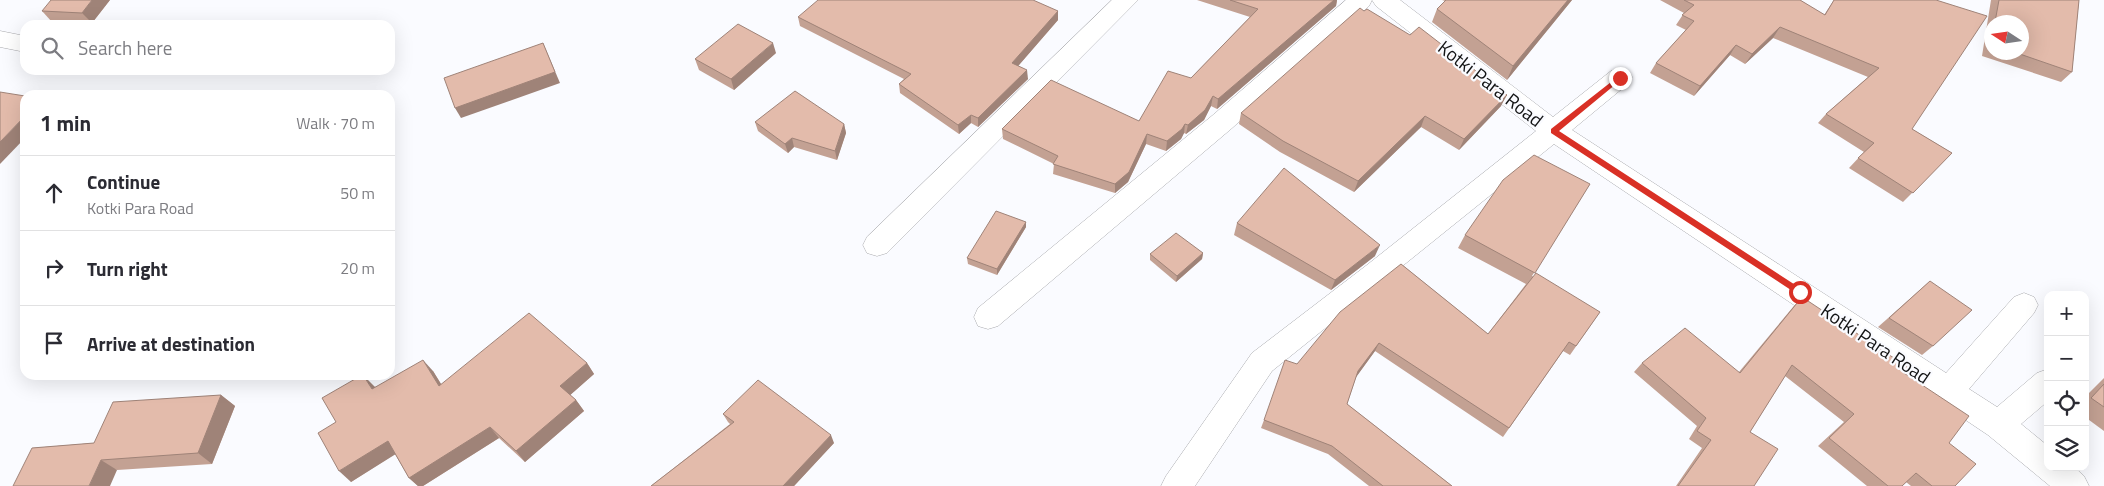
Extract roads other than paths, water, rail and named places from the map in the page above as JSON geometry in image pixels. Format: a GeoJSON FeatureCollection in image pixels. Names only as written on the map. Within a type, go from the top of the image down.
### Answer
{"type":"FeatureCollection","features":[{"type":"Feature","properties":{"kind":"street"},"geometry":{"type":"LineString","coordinates":[[877,246],[1126,0]]}},
{"type":"Feature","properties":{"kind":"street"},"geometry":{"type":"LineString","coordinates":[[988,316],[1222,122],[1361,0]]}},
{"type":"Feature","properties":{"kind":"street","name":"Kotki Para Road"},"geometry":{"type":"LineString","coordinates":[[1384,0],[1554,131],[1999,425],[2044,462]]}},
{"type":"Feature","properties":{"kind":"street"},"geometry":{"type":"LineString","coordinates":[[0,39],[20,43]]}},
{"type":"Feature","properties":{"kind":"street"},"geometry":{"type":"LineString","coordinates":[[1177,486],[1262,362],[1377,273],[1620,78]]}},
{"type":"Feature","properties":{"kind":"street"},"geometry":{"type":"LineString","coordinates":[[1948,392],[2024,305]]}},
{"type":"Feature","properties":{"kind":"street"},"geometry":{"type":"LineString","coordinates":[[1999,425],[2044,386]]}},
{"type":"Feature","properties":{"kind":"street","name":"Kotki Para Road"},"geometry":{"type":"LineString","coordinates":[[2055,471],[2073,486]]}}]}
